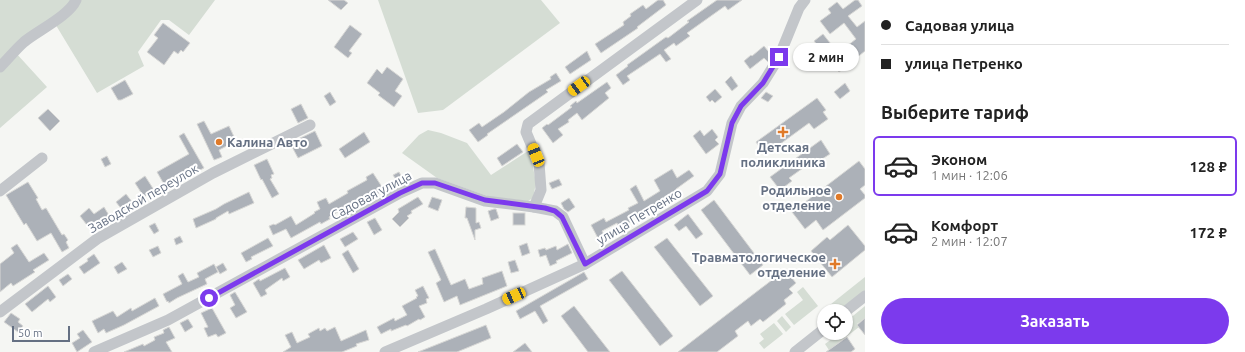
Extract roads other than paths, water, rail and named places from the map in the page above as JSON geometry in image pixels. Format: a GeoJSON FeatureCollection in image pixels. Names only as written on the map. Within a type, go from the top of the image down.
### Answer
{"type":"FeatureCollection","features":[{"type":"Feature","properties":{"kind":"street"},"geometry":{"type":"LineString","coordinates":[[534,207],[540,190],[539,163],[526,132],[528,124],[698,0]]}},
{"type":"Feature","properties":{"kind":"street","name":"улица Петренко"},"geometry":{"type":"LineString","coordinates":[[385,352],[486,309],[585,264],[707,191],[720,174],[732,123],[741,106],[763,83],[779,57],[799,8],[806,0]]}},
{"type":"Feature","properties":{"kind":"street"},"geometry":{"type":"LineString","coordinates":[[0,67],[23,43],[54,21],[76,1]]}},
{"type":"Feature","properties":{"kind":"street","name":"Заводской переулок"},"geometry":{"type":"LineString","coordinates":[[0,312],[97,239],[213,173],[310,125]]}},
{"type":"Feature","properties":{"kind":"street"},"geometry":{"type":"LineString","coordinates":[[0,191],[42,158]]}},
{"type":"Feature","properties":{"kind":"street","name":"Садовая улица"},"geometry":{"type":"LineString","coordinates":[[94,352],[168,320],[393,197],[422,183],[435,183],[485,200],[555,211],[562,217],[585,264]]}},
{"type":"Feature","properties":{"kind":"street"},"geometry":{"type":"LineString","coordinates":[[853,305],[865,296]]}},
{"type":"Feature","properties":{"kind":"street"},"geometry":{"type":"LineString","coordinates":[[795,352],[817,335]]}},
{"type":"Feature","properties":{"kind":"place","name":"Детская поликлиника"},"geometry":{"type":"Point","coordinates":[783,132]}},
{"type":"Feature","properties":{"kind":"place","name":"Калина Авто"},"geometry":{"type":"Point","coordinates":[219,142]}},
{"type":"Feature","properties":{"kind":"place","name":"Родильное отделение"},"geometry":{"type":"Point","coordinates":[839,197]}},
{"type":"Feature","properties":{"kind":"place","name":"Травматологическое отделение"},"geometry":{"type":"Point","coordinates":[835,264]}}]}
